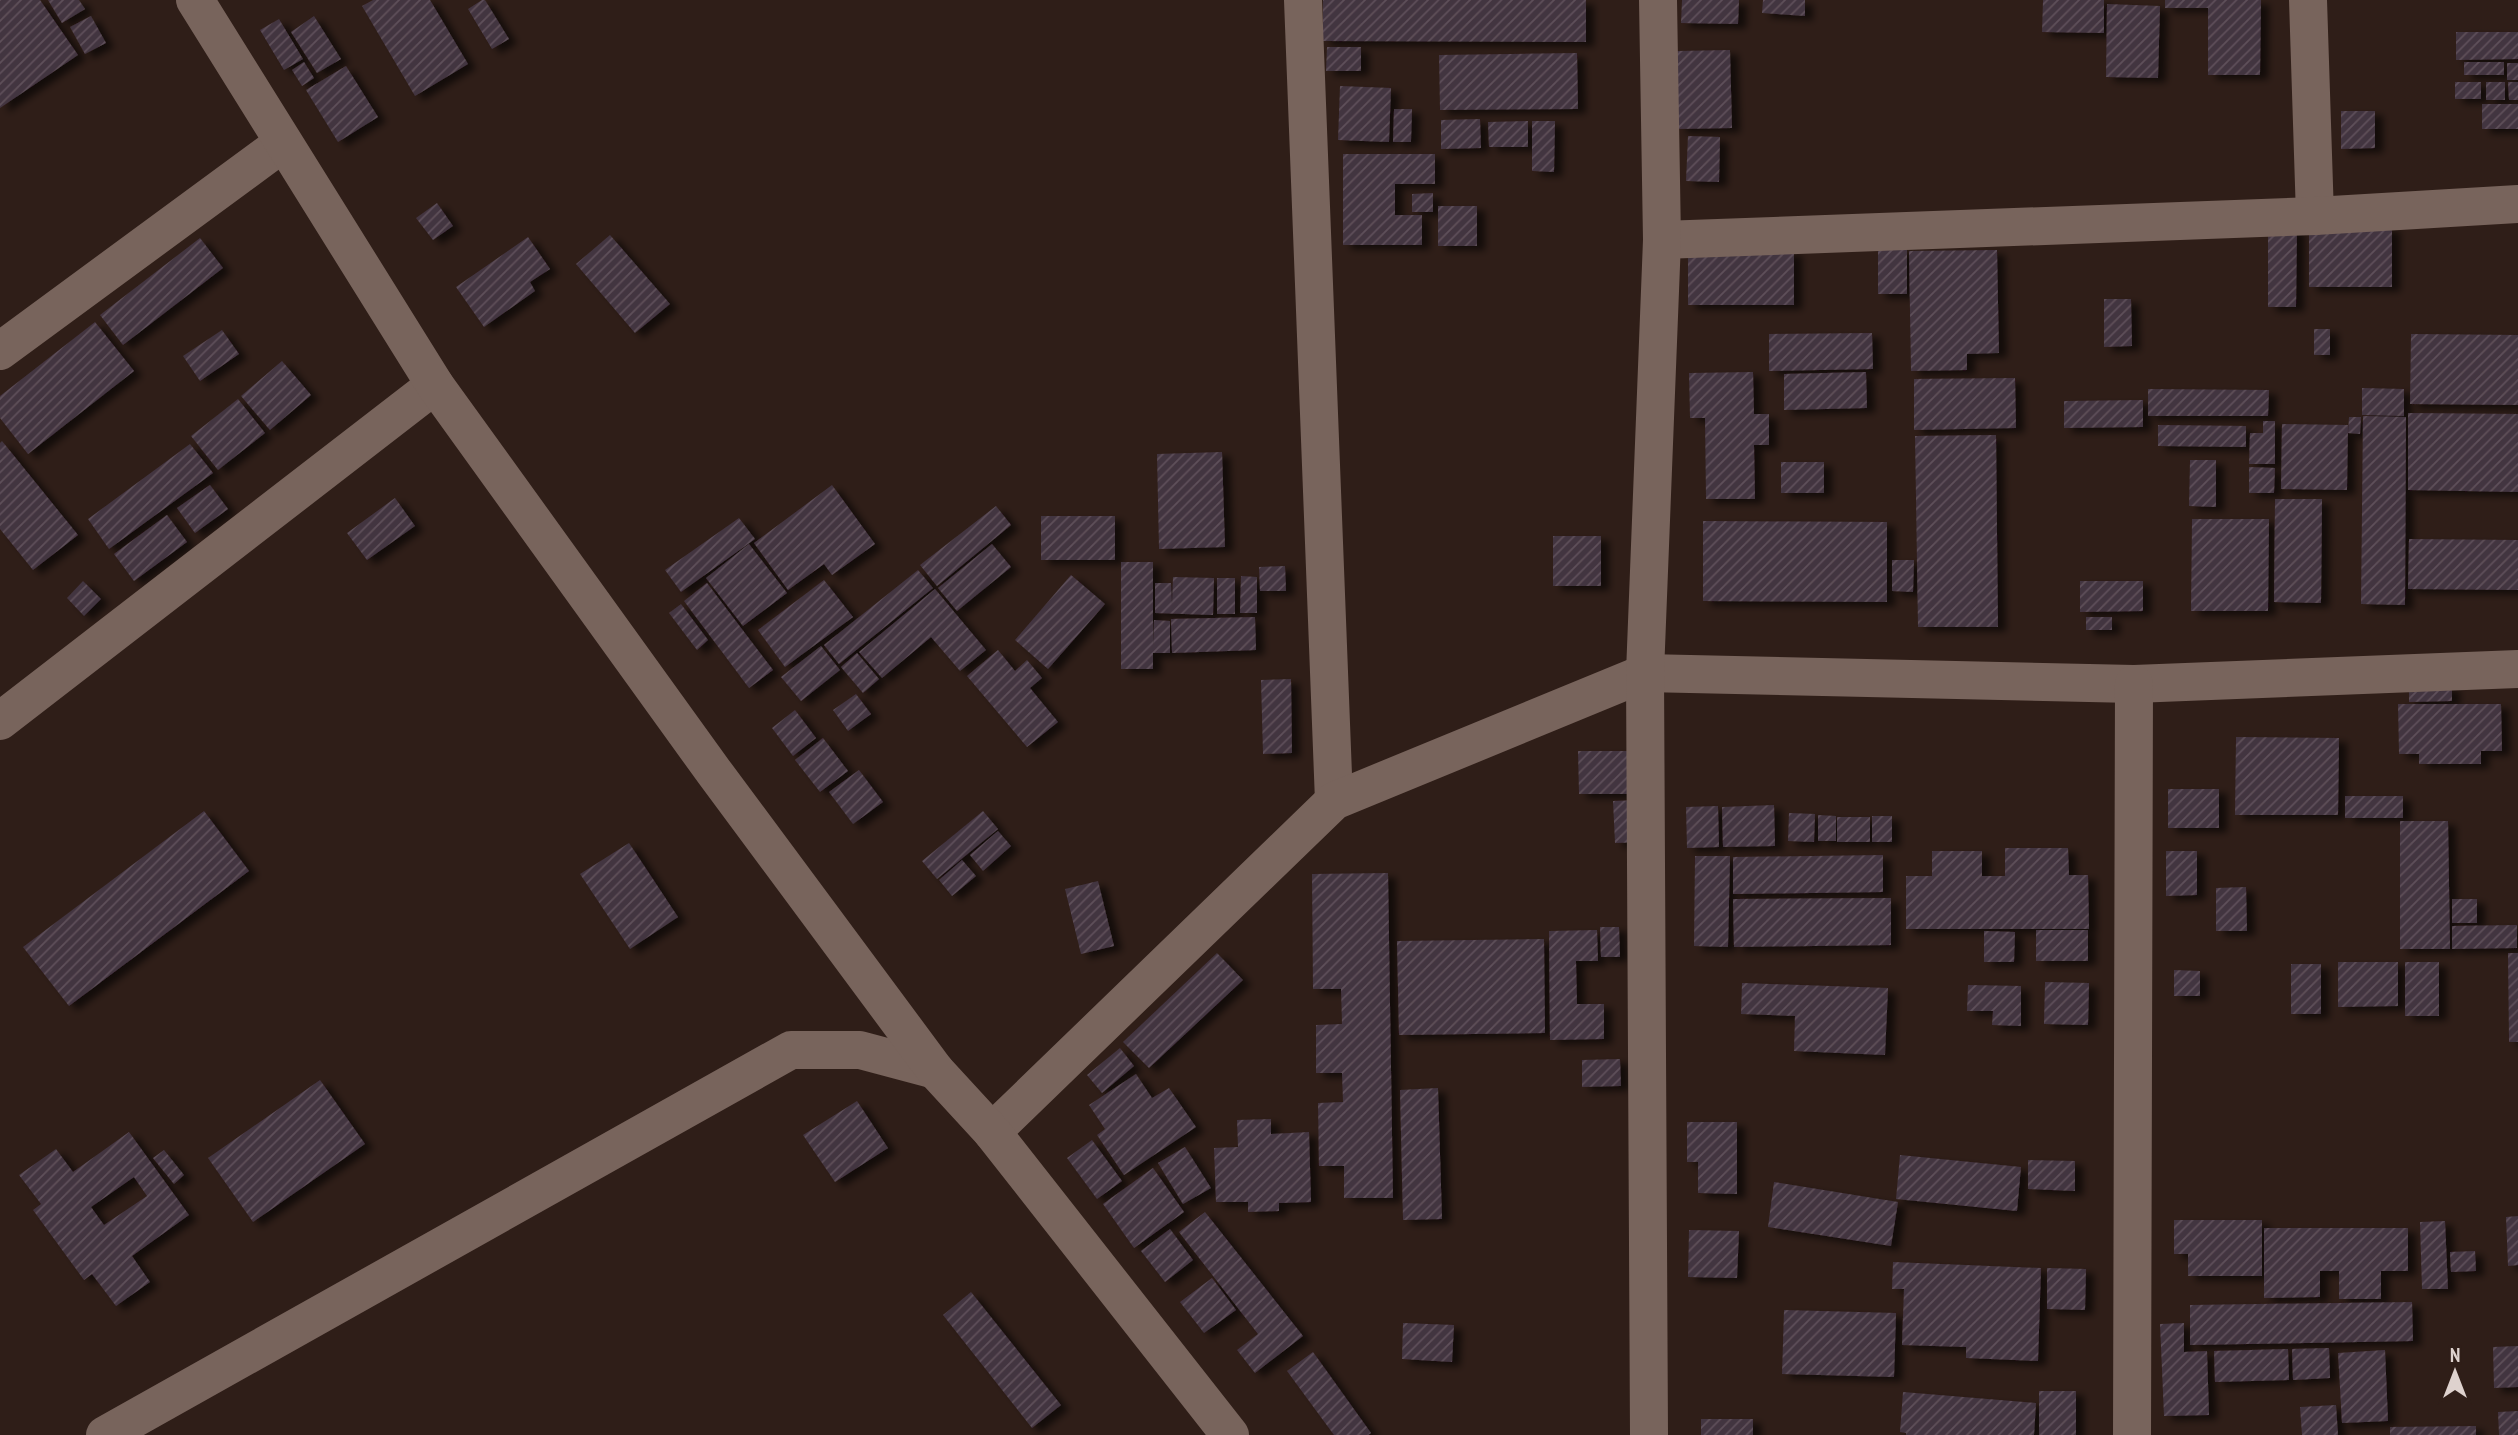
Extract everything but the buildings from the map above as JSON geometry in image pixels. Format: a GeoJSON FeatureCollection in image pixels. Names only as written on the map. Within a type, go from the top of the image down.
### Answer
{"type":"FeatureCollection","features":[{"type":"Feature","properties":{"kind":"street"},"geometry":{"type":"LineString","coordinates":[[195,0],[435,385],[714,772],[935,1070],[992,1132],[1230,1435]]}},
{"type":"Feature","properties":{"kind":"street"},"geometry":{"type":"LineString","coordinates":[[1303,0],[1334,801]]}},
{"type":"Feature","properties":{"kind":"street"},"geometry":{"type":"LineString","coordinates":[[1649,1435],[1645,673],[1662,240],[1658,0]]}},
{"type":"Feature","properties":{"kind":"street"},"geometry":{"type":"LineString","coordinates":[[2308,0],[2315,216]]}},
{"type":"Feature","properties":{"kind":"street"},"geometry":{"type":"LineString","coordinates":[[0,351],[283,143]]}},
{"type":"Feature","properties":{"kind":"street"},"geometry":{"type":"LineString","coordinates":[[1662,240],[2315,216],[2518,204]]}},
{"type":"Feature","properties":{"kind":"street"},"geometry":{"type":"LineString","coordinates":[[0,721],[435,385]]}},
{"type":"Feature","properties":{"kind":"street"},"geometry":{"type":"LineString","coordinates":[[992,1132],[1334,801],[1645,673],[2134,684],[2518,669]]}},
{"type":"Feature","properties":{"kind":"street"},"geometry":{"type":"LineString","coordinates":[[2132,1435],[2134,684]]}},
{"type":"Feature","properties":{"kind":"street"},"geometry":{"type":"LineString","coordinates":[[105,1435],[791,1050],[860,1049],[935,1070]]}}]}
